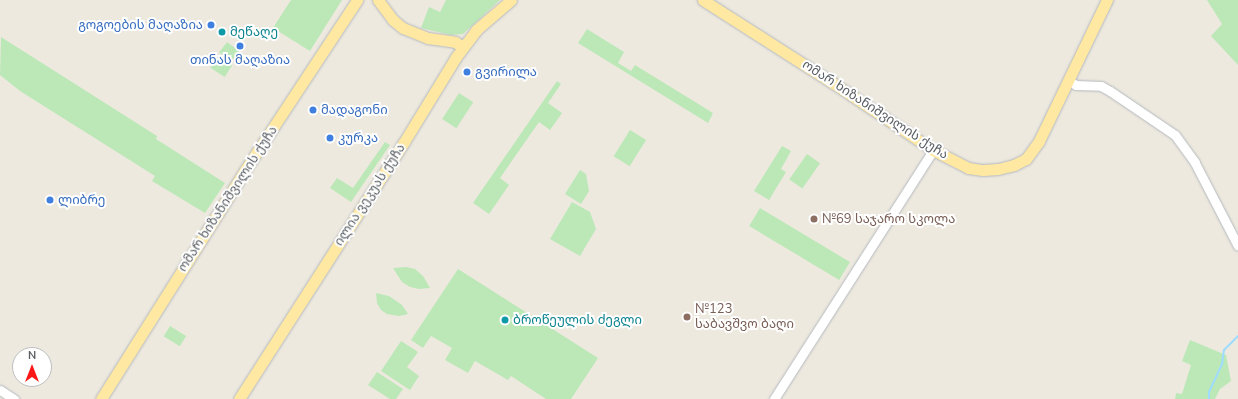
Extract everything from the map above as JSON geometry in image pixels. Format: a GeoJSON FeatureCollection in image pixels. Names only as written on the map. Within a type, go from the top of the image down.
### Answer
{"type":"FeatureCollection","features":[{"type":"Feature","properties":{"kind":"main road","name":"ომარ ხიზანიშვილის ქუჩა"},"geometry":{"type":"LineString","coordinates":[[101,399],[134,350],[245,170],[357,0]]}},
{"type":"Feature","properties":{"kind":"main road"},"geometry":{"type":"LineString","coordinates":[[378,0],[393,20],[403,28],[428,38],[455,42],[463,47]]}},
{"type":"Feature","properties":{"kind":"main road","name":"ილია ვეკუას ქუჩა"},"geometry":{"type":"LineString","coordinates":[[239,399],[463,47],[476,30],[511,0]]}},
{"type":"Feature","properties":{"kind":"main road","name":"ომარ ხიზანიშვილის ქუჩა"},"geometry":{"type":"LineString","coordinates":[[703,0],[833,83],[933,150],[968,168],[998,169],[1014,165],[1026,158],[1039,141],[1107,0]]}},
{"type":"Feature","properties":{"kind":"street"},"geometry":{"type":"LineString","coordinates":[[1069,80],[1076,85],[1101,86],[1110,90],[1175,135],[1195,163],[1238,246]]}},
{"type":"Feature","properties":{"kind":"street"},"geometry":{"type":"LineString","coordinates":[[774,399],[933,150]]}},
{"type":"Feature","properties":{"kind":"street"},"geometry":{"type":"LineString","coordinates":[[0,390],[14,399]]}},
{"type":"Feature","properties":{"kind":"green space"},"geometry":{"type":"Polygon","coordinates":[[[291,0],[342,0],[310,51],[273,28],[291,0]]]}},
{"type":"Feature","properties":{"kind":"green space"},"geometry":{"type":"Polygon","coordinates":[[[446,0],[500,0],[463,34],[451,35],[421,28],[429,7],[440,12],[446,0]]]}},
{"type":"Feature","properties":{"kind":"green space"},"geometry":{"type":"Polygon","coordinates":[[[1207,0],[1238,0],[1238,65],[1211,36],[1222,24],[1207,0]]]}},
{"type":"Feature","properties":{"kind":"green space"},"geometry":{"type":"Polygon","coordinates":[[[587,29],[624,52],[618,63],[631,71],[635,65],[713,113],[708,123],[578,43],[587,29]]]}},
{"type":"Feature","properties":{"kind":"green space"},"geometry":{"type":"Polygon","coordinates":[[[1,37],[157,136],[156,139],[225,183],[205,213],[152,181],[155,176],[20,91],[0,75],[1,37]]]}},
{"type":"Feature","properties":{"kind":"green space"},"geometry":{"type":"Polygon","coordinates":[[[227,42],[239,51],[231,61],[219,52],[227,42]]]}},
{"type":"Feature","properties":{"kind":"green space"},"geometry":{"type":"Polygon","coordinates":[[[218,56],[232,65],[225,77],[210,68],[218,56]]]}},
{"type":"Feature","properties":{"kind":"green space"},"geometry":{"type":"Polygon","coordinates":[[[557,81],[561,84],[548,103],[562,113],[550,130],[539,122],[500,178],[509,185],[489,214],[473,203],[557,81]]]}},
{"type":"Feature","properties":{"kind":"green space"},"geometry":{"type":"Polygon","coordinates":[[[459,93],[473,102],[456,128],[442,119],[459,93]]]}},
{"type":"Feature","properties":{"kind":"green space"},"geometry":{"type":"Polygon","coordinates":[[[630,130],[646,140],[630,166],[614,156],[630,130]]]}},
{"type":"Feature","properties":{"kind":"green space"},"geometry":{"type":"Polygon","coordinates":[[[385,142],[390,145],[351,202],[330,188],[337,178],[353,188],[385,142]]]}},
{"type":"Feature","properties":{"kind":"green space"},"geometry":{"type":"Polygon","coordinates":[[[782,146],[791,151],[781,169],[786,172],[769,200],[754,191],[782,146]]]}},
{"type":"Feature","properties":{"kind":"green space"},"geometry":{"type":"Polygon","coordinates":[[[807,154],[820,163],[802,189],[789,179],[807,154]]]}},
{"type":"Feature","properties":{"kind":"green space"},"geometry":{"type":"Polygon","coordinates":[[[580,170],[586,174],[589,191],[581,204],[565,194],[580,170]]]}},
{"type":"Feature","properties":{"kind":"green space"},"geometry":{"type":"Polygon","coordinates":[[[572,202],[590,212],[596,229],[580,256],[550,239],[572,202]]]}},
{"type":"Feature","properties":{"kind":"green space"},"geometry":{"type":"Polygon","coordinates":[[[760,208],[850,262],[839,280],[749,226],[760,208]]]}},
{"type":"Feature","properties":{"kind":"green space"},"geometry":{"type":"Polygon","coordinates":[[[406,267],[415,269],[423,276],[430,288],[419,289],[410,287],[402,282],[393,268],[406,267]]]}},
{"type":"Feature","properties":{"kind":"green space"},"geometry":{"type":"Polygon","coordinates":[[[458,269],[598,358],[571,399],[546,399],[511,376],[508,380],[475,361],[468,373],[445,360],[452,348],[431,336],[423,348],[411,340],[458,269]]]}},
{"type":"Feature","properties":{"kind":"green space"},"geometry":{"type":"Polygon","coordinates":[[[376,293],[389,296],[402,305],[408,314],[399,316],[387,314],[381,310],[377,303],[376,293]]]}},
{"type":"Feature","properties":{"kind":"green space"},"geometry":{"type":"Polygon","coordinates":[[[170,326],[186,336],[180,346],[164,336],[170,326]]]}},
{"type":"Feature","properties":{"kind":"green space"},"geometry":{"type":"Polygon","coordinates":[[[1190,340],[1226,355],[1231,381],[1220,389],[1215,399],[1175,399],[1176,393],[1182,394],[1191,365],[1182,361],[1190,340]]]}},
{"type":"Feature","properties":{"kind":"green space"},"geometry":{"type":"Polygon","coordinates":[[[401,341],[418,352],[407,367],[419,376],[410,390],[381,371],[401,341]]]}},
{"type":"Feature","properties":{"kind":"green space"},"geometry":{"type":"Polygon","coordinates":[[[377,372],[403,389],[396,399],[390,399],[368,385],[377,372]]]}},
{"type":"Feature","properties":{"kind":"waterway"},"geometry":{"type":"LineString","coordinates":[[1209,399],[1209,392],[1222,364],[1224,350],[1238,336]]}},
{"type":"Feature","properties":{"kind":"place","name":"გოგოების მაღაზია"},"geometry":{"type":"Point","coordinates":[211,25]}},
{"type":"Feature","properties":{"kind":"place","name":"მეწაღე"},"geometry":{"type":"Point","coordinates":[222,32]}},
{"type":"Feature","properties":{"kind":"place","name":"თინას მაღაზია"},"geometry":{"type":"Point","coordinates":[240,46]}},
{"type":"Feature","properties":{"kind":"place","name":"გვირილა"},"geometry":{"type":"Point","coordinates":[467,72]}},
{"type":"Feature","properties":{"kind":"place","name":"მადაგონი"},"geometry":{"type":"Point","coordinates":[313,110]}},
{"type":"Feature","properties":{"kind":"place","name":"კურკა"},"geometry":{"type":"Point","coordinates":[330,138]}},
{"type":"Feature","properties":{"kind":"place","name":"ლიბრე"},"geometry":{"type":"Point","coordinates":[50,200]}},
{"type":"Feature","properties":{"kind":"place","name":"№69 საჯარო სკოლა"},"geometry":{"type":"Point","coordinates":[814,219]}},
{"type":"Feature","properties":{"kind":"place","name":"№123 საბავშვო ბაღი"},"geometry":{"type":"Point","coordinates":[687,317]}},
{"type":"Feature","properties":{"kind":"place","name":"ბროწეულის ძეგლი"},"geometry":{"type":"Point","coordinates":[505,320]}}]}
